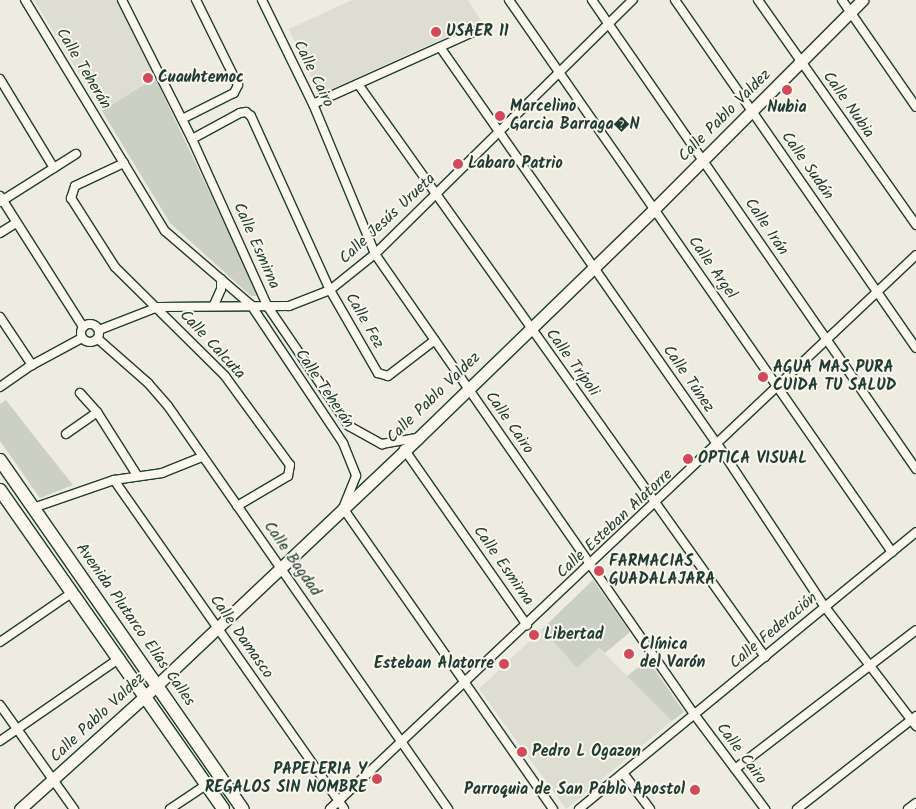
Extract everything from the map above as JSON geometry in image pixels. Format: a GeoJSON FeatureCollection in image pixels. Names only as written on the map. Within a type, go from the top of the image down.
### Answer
{"type":"FeatureCollection","features":[{"type":"Feature","properties":{"kind":"main road","name":"Avenida Plutarco Elías Calles"},"geometry":{"type":"LineString","coordinates":[[0,460],[243,809]]}},
{"type":"Feature","properties":{"kind":"main road","name":"Avenida Plutarco Elías Calles"},"geometry":{"type":"LineString","coordinates":[[0,490],[120,658],[223,809]]}},
{"type":"Feature","properties":{"kind":"street","name":"Calle Teherán"},"geometry":{"type":"LineString","coordinates":[[25,0],[165,231],[251,306],[351,457],[356,482],[343,508]]}},
{"type":"Feature","properties":{"kind":"street","name":"Calle Esmirna"},"geometry":{"type":"LineString","coordinates":[[122,0],[192,139],[268,307],[356,432],[382,444],[392,444],[418,438]]}},
{"type":"Feature","properties":{"kind":"street"},"geometry":{"type":"LineString","coordinates":[[182,118],[238,88],[196,0]]}},
{"type":"Feature","properties":{"kind":"street","name":"Calle Cairo"},"geometry":{"type":"LineString","coordinates":[[262,0],[313,104],[375,254],[694,714],[765,809]]}},
{"type":"Feature","properties":{"kind":"street","name":"Calle Argel"},"geometry":{"type":"LineString","coordinates":[[509,0],[892,552]]}},
{"type":"Feature","properties":{"kind":"street","name":"Calle Irán"},"geometry":{"type":"LineString","coordinates":[[592,0],[916,470]]}},
{"type":"Feature","properties":{"kind":"street","name":"Calle Jesús Urueta"},"geometry":{"type":"LineString","coordinates":[[99,330],[158,307],[214,305],[289,306],[330,290],[375,254],[633,0]]}},
{"type":"Feature","properties":{"kind":"street","name":"Calle Sudán"},"geometry":{"type":"LineString","coordinates":[[675,0],[916,348]]}},
{"type":"Feature","properties":{"kind":"street","name":"Calle Nubia"},"geometry":{"type":"LineString","coordinates":[[758,0],[916,225]]}},
{"type":"Feature","properties":{"kind":"street"},"geometry":{"type":"LineString","coordinates":[[842,0],[916,107]]}},
{"type":"Feature","properties":{"kind":"street","name":"Calle Pablo Valdez"},"geometry":{"type":"LineString","coordinates":[[20,809],[157,685],[404,449],[418,438],[802,63],[862,0]]}},
{"type":"Feature","properties":{"kind":"street"},"geometry":{"type":"LineString","coordinates":[[313,104],[482,28]]}},
{"type":"Feature","properties":{"kind":"street","name":"Calle Túnez"},"geometry":{"type":"LineString","coordinates":[[440,47],[497,133],[718,445],[824,607],[914,720]]}},
{"type":"Feature","properties":{"kind":"street"},"geometry":{"type":"LineString","coordinates":[[0,79],[54,168]]}},
{"type":"Feature","properties":{"kind":"street","name":"Calle Trípoli"},"geometry":{"type":"LineString","coordinates":[[358,84],[530,329],[765,657]]}},
{"type":"Feature","properties":{"kind":"street","name":"Calle Fez"},"geometry":{"type":"LineString","coordinates":[[192,139],[246,112],[251,116],[330,290],[381,375],[388,376],[435,340]]}},
{"type":"Feature","properties":{"kind":"street"},"geometry":{"type":"LineString","coordinates":[[76,154],[1,199],[83,327],[82,338]]}},
{"type":"Feature","properties":{"kind":"street","name":"Calle Calcuta"},"geometry":{"type":"LineString","coordinates":[[124,163],[75,186],[70,191],[70,198],[115,267],[158,307],[225,376],[290,464],[288,476],[237,506]]}},
{"type":"Feature","properties":{"kind":"street"},"geometry":{"type":"LineString","coordinates":[[0,232],[16,223]]}},
{"type":"Feature","properties":{"kind":"street","name":"Calle Esteban Alatorre"},"geometry":{"type":"LineString","coordinates":[[330,809],[656,504],[916,255]]}},
{"type":"Feature","properties":{"kind":"street"},"geometry":{"type":"LineString","coordinates":[[214,305],[221,289],[221,280]]}},
{"type":"Feature","properties":{"kind":"street"},"geometry":{"type":"LineString","coordinates":[[0,317],[32,365]]}},
{"type":"Feature","properties":{"kind":"street"},"geometry":{"type":"LineString","coordinates":[[82,338],[88,343],[98,339],[99,330],[90,324],[83,327]]}},
{"type":"Feature","properties":{"kind":"street"},"geometry":{"type":"LineString","coordinates":[[0,387],[32,365],[82,338]]}},
{"type":"Feature","properties":{"kind":"street","name":"Calle Bagdad"},"geometry":{"type":"LineString","coordinates":[[98,339],[148,383],[168,406],[448,809]]}},
{"type":"Feature","properties":{"kind":"street"},"geometry":{"type":"LineString","coordinates":[[80,393],[97,412],[137,475]]}},
{"type":"Feature","properties":{"kind":"street"},"geometry":{"type":"LineString","coordinates":[[66,434],[97,412]]}},
{"type":"Feature","properties":{"kind":"street","name":"Calle Esmirna"},"geometry":{"type":"LineString","coordinates":[[404,449],[527,625]]}},
{"type":"Feature","properties":{"kind":"street"},"geometry":{"type":"LineString","coordinates":[[33,508],[114,480],[137,475],[162,473],[202,457]]}},
{"type":"Feature","properties":{"kind":"street","name":"Calle Damasco"},"geometry":{"type":"LineString","coordinates":[[114,480],[344,809]]}},
{"type":"Feature","properties":{"kind":"street"},"geometry":{"type":"LineString","coordinates":[[343,508],[554,809]]}},
{"type":"Feature","properties":{"kind":"street","name":"Calle Federación"},"geometry":{"type":"LineString","coordinates":[[579,809],[916,532]]}},
{"type":"Feature","properties":{"kind":"street"},"geometry":{"type":"LineString","coordinates":[[0,642],[73,592]]}},
{"type":"Feature","properties":{"kind":"street"},"geometry":{"type":"LineString","coordinates":[[735,768],[916,630]]}},
{"type":"Feature","properties":{"kind":"street"},"geometry":{"type":"LineString","coordinates":[[0,741],[120,658]]}},
{"type":"Feature","properties":{"kind":"street"},"geometry":{"type":"LineString","coordinates":[[0,705],[74,809]]}},
{"type":"Feature","properties":{"kind":"street"},"geometry":{"type":"LineString","coordinates":[[798,809],[914,720]]}},
{"type":"Feature","properties":{"kind":"street"},"geometry":{"type":"LineString","coordinates":[[623,773],[650,809]]}},
{"type":"Feature","properties":{"kind":"street"},"geometry":{"type":"LineString","coordinates":[[170,809],[206,785]]}},
{"type":"Feature","properties":{"kind":"street"},"geometry":{"type":"LineString","coordinates":[[908,809],[916,803]]}},
{"type":"Feature","properties":{"kind":"shaded area"},"geometry":{"type":"Polygon","coordinates":[[[34,0],[116,0],[155,78],[102,111],[34,0]]]}},
{"type":"Feature","properties":{"kind":"shaded area"},"geometry":{"type":"Polygon","coordinates":[[[352,0],[468,0],[481,21],[319,95],[289,29],[352,0]]]}},
{"type":"Feature","properties":{"kind":"shaded area"},"geometry":{"type":"Polygon","coordinates":[[[155,78],[259,296],[251,296],[170,223],[102,111],[155,78]]]}},
{"type":"Feature","properties":{"kind":"shaded area"},"geometry":{"type":"Polygon","coordinates":[[[6,400],[73,485],[40,498],[0,441],[0,404],[6,400]]]}},
{"type":"Feature","properties":{"kind":"shaded area"},"geometry":{"type":"Polygon","coordinates":[[[593,580],[630,632],[605,653],[599,648],[577,668],[542,629],[593,580]]]}},
{"type":"Feature","properties":{"kind":"shaded area"},"geometry":{"type":"Polygon","coordinates":[[[542,629],[577,668],[599,648],[672,721],[566,809],[479,689],[542,629]]]}},
{"type":"Feature","properties":{"kind":"shaded area"},"geometry":{"type":"Polygon","coordinates":[[[648,660],[684,712],[672,721],[627,676],[648,660]]]}},
{"type":"Feature","properties":{"kind":"place","name":"USAER 11"},"geometry":{"type":"Point","coordinates":[436,32]}},
{"type":"Feature","properties":{"kind":"place","name":"Cuauhtemoc"},"geometry":{"type":"Point","coordinates":[148,78]}},
{"type":"Feature","properties":{"kind":"place","name":"Nubia"},"geometry":{"type":"Point","coordinates":[787,90]}},
{"type":"Feature","properties":{"kind":"place","name":"Marcelino Garcia Barraga�N"},"geometry":{"type":"Point","coordinates":[500,116]}},
{"type":"Feature","properties":{"kind":"place","name":"Labaro Patrio"},"geometry":{"type":"Point","coordinates":[458,164]}},
{"type":"Feature","properties":{"kind":"place","name":"AGUA MAS PURA CUIDA TU SALUD"},"geometry":{"type":"Point","coordinates":[763,377]}},
{"type":"Feature","properties":{"kind":"place","name":"OPTICA VISUAL"},"geometry":{"type":"Point","coordinates":[688,459]}},
{"type":"Feature","properties":{"kind":"place","name":"FARMACIAS GUADALAJARA"},"geometry":{"type":"Point","coordinates":[599,571]}},
{"type":"Feature","properties":{"kind":"place","name":"Libertad"},"geometry":{"type":"Point","coordinates":[534,635]}},
{"type":"Feature","properties":{"kind":"place","name":"Clínica del Varón"},"geometry":{"type":"Point","coordinates":[629,654]}},
{"type":"Feature","properties":{"kind":"place","name":"Esteban Alatorre"},"geometry":{"type":"Point","coordinates":[504,664]}},
{"type":"Feature","properties":{"kind":"place","name":"Pedro L Ogazon"},"geometry":{"type":"Point","coordinates":[522,752]}},
{"type":"Feature","properties":{"kind":"place","name":"PAPELERIA Y REGALOS SIN NOMBRE"},"geometry":{"type":"Point","coordinates":[377,779]}},
{"type":"Feature","properties":{"kind":"place","name":"Parroquia de San Pablo Apostol"},"geometry":{"type":"Point","coordinates":[695,790]}}]}
